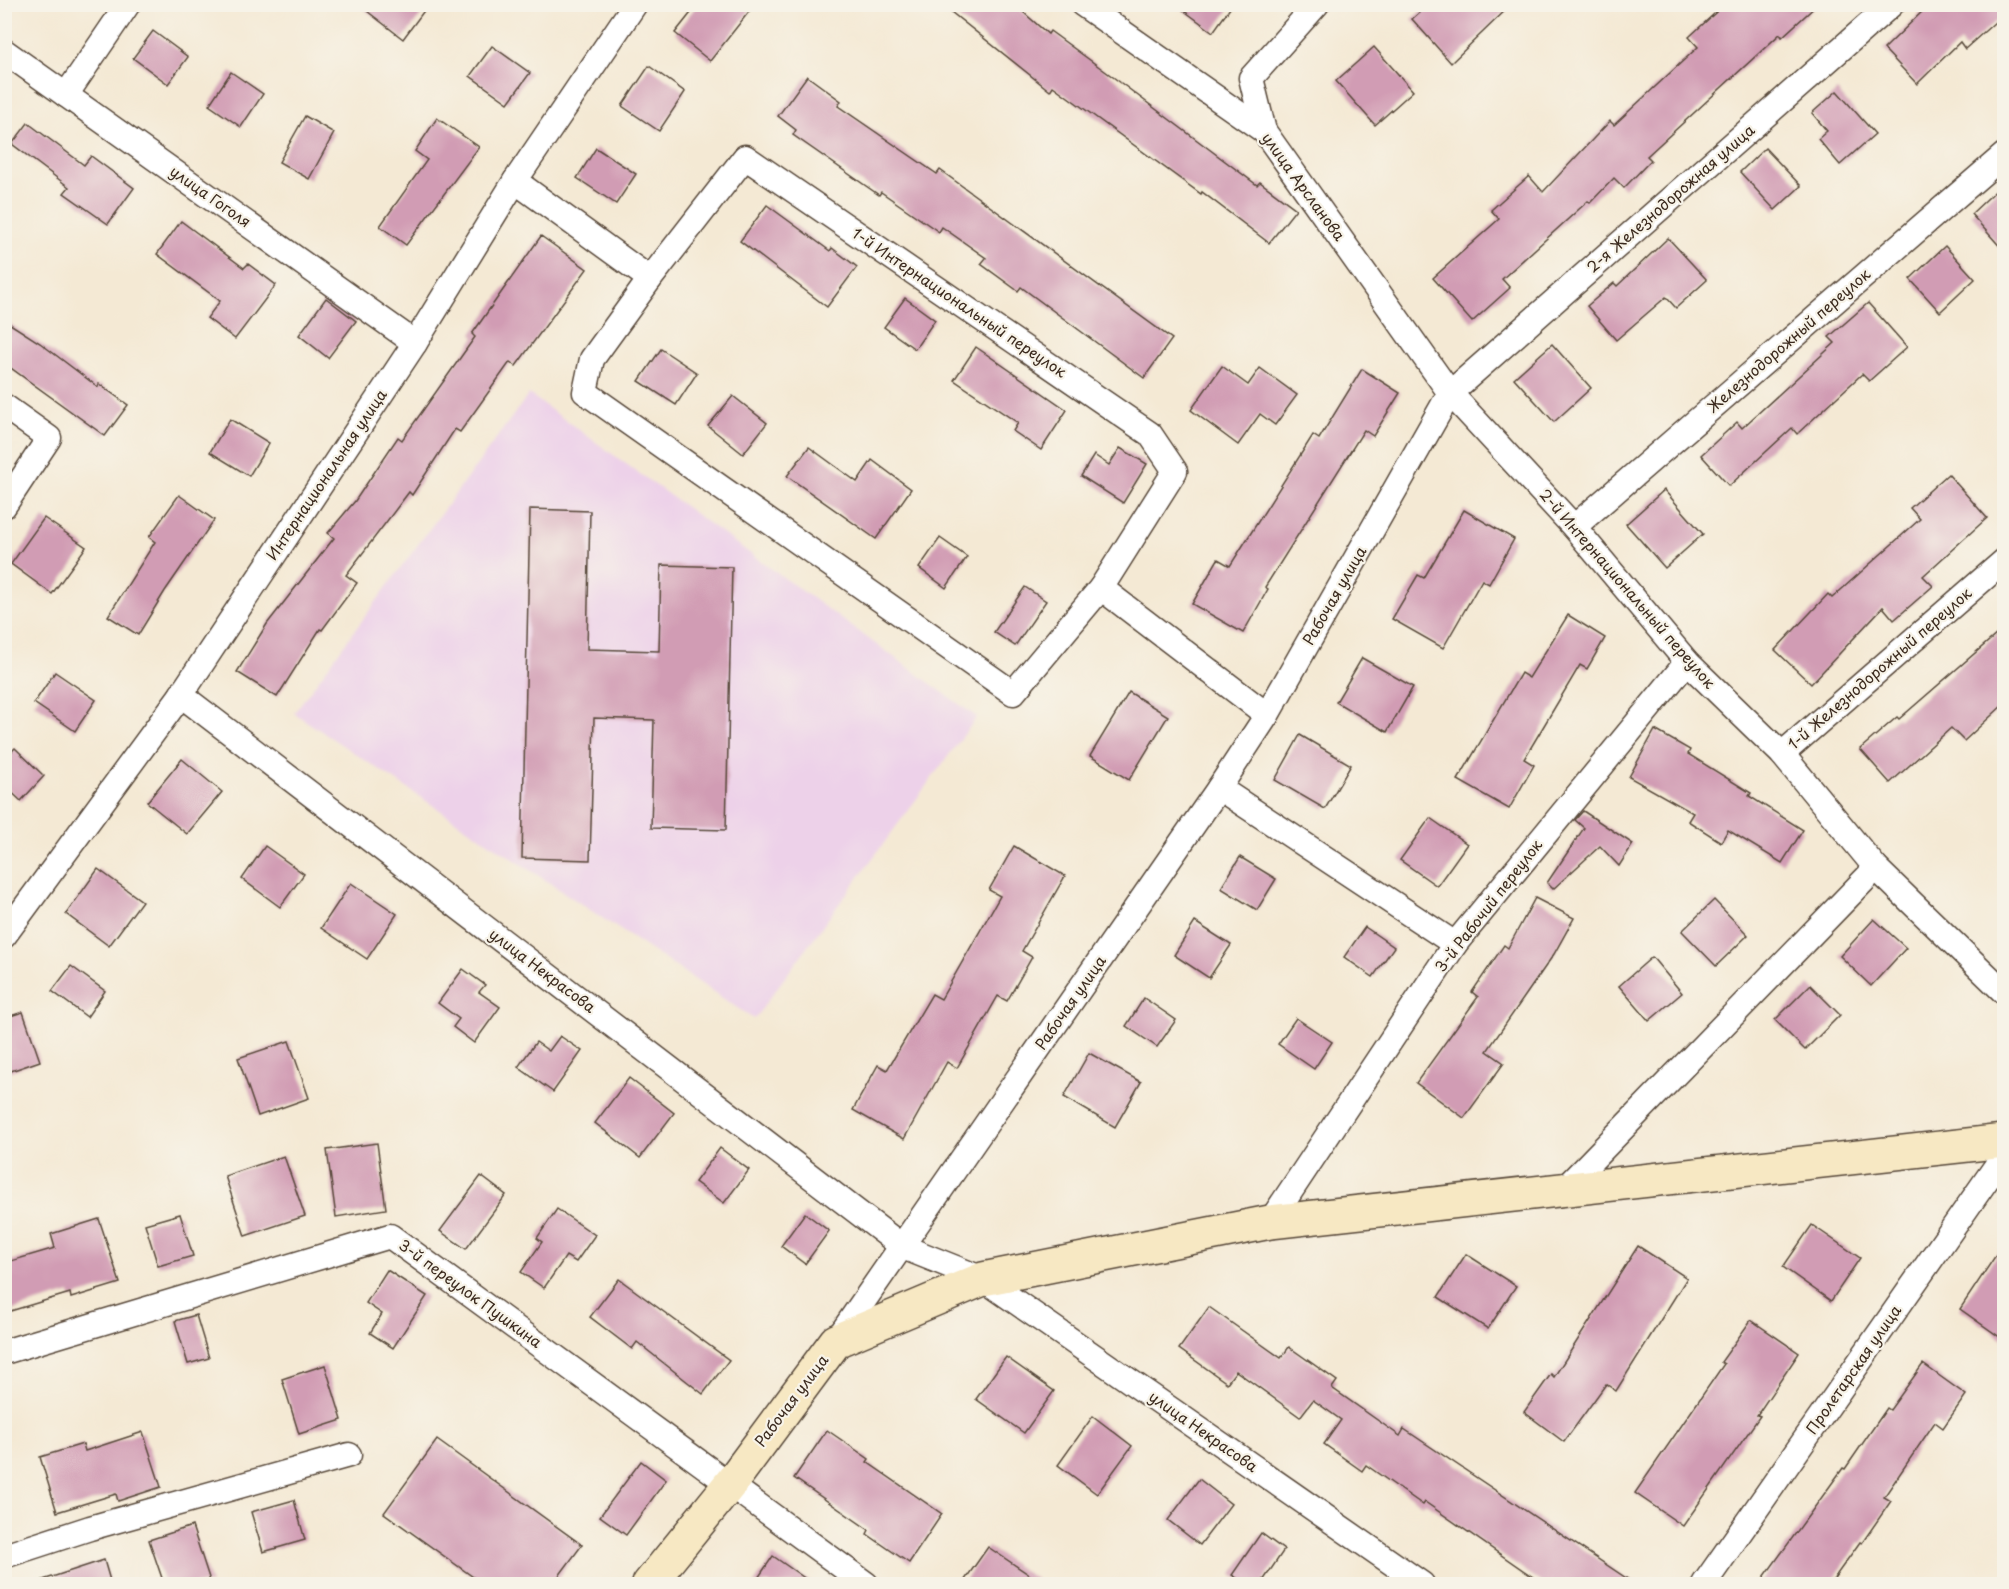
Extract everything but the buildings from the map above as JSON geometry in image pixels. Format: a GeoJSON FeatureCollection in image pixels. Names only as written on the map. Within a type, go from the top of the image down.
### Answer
{"type":"FeatureCollection","features":[{"type":"Feature","properties":{"kind":"street"},"geometry":{"type":"LineString","coordinates":[[66,95],[128,4]]}},
{"type":"Feature","properties":{"kind":"street","name":"Интернациональная улица"},"geometry":{"type":"LineString","coordinates":[[4,936],[181,695],[415,343],[515,181],[635,4]]}},
{"type":"Feature","properties":{"kind":"street","name":"улица Арсланова"},"geometry":{"type":"LineString","coordinates":[[1083,4],[1264,131],[1450,393]]}},
{"type":"Feature","properties":{"kind":"street"},"geometry":{"type":"LineString","coordinates":[[1264,131],[1251,78],[1317,4]]}},
{"type":"Feature","properties":{"kind":"street","name":"2-я Железнодорожная улица"},"geometry":{"type":"LineString","coordinates":[[1450,393],[1892,4]]}},
{"type":"Feature","properties":{"kind":"street","name":"улица Гоголя"},"geometry":{"type":"LineString","coordinates":[[4,51],[415,343]]}},
{"type":"Feature","properties":{"kind":"street","name":"Железнодорожный переулок"},"geometry":{"type":"LineString","coordinates":[[1574,527],[2004,155]]}},
{"type":"Feature","properties":{"kind":"street","name":"1-й Интернациональный переулок"},"geometry":{"type":"LineString","coordinates":[[746,157],[1150,434],[1175,471],[1101,588],[1013,693],[585,392],[592,359],[650,279],[746,157]]}},
{"type":"Feature","properties":{"kind":"street"},"geometry":{"type":"LineString","coordinates":[[515,181],[650,279]]}},
{"type":"Feature","properties":{"kind":"street","name":"2-й Интернациональный переулок"},"geometry":{"type":"LineString","coordinates":[[1450,393],[1574,527],[1687,662],[1782,754],[1876,868],[2004,992]]}},
{"type":"Feature","properties":{"kind":"street","name":"Рабочая улица"},"geometry":{"type":"LineString","coordinates":[[649,1584],[730,1484],[836,1341],[1219,788],[1267,715],[1450,393]]}},
{"type":"Feature","properties":{"kind":"street"},"geometry":{"type":"LineString","coordinates":[[4,406],[49,438],[4,506]]}},
{"type":"Feature","properties":{"kind":"street","name":"1-й Железнодорожный переулок"},"geometry":{"type":"LineString","coordinates":[[1782,754],[2004,561]]}},
{"type":"Feature","properties":{"kind":"street"},"geometry":{"type":"LineString","coordinates":[[1101,588],[1267,715]]}},
{"type":"Feature","properties":{"kind":"street","name":"3-й Рабочий переулок"},"geometry":{"type":"LineString","coordinates":[[1270,1222],[1455,944],[1687,662]]}},
{"type":"Feature","properties":{"kind":"street","name":"улица Некрасова"},"geometry":{"type":"LineString","coordinates":[[181,695],[903,1247],[983,1279],[1422,1584]]}},
{"type":"Feature","properties":{"kind":"street"},"geometry":{"type":"LineString","coordinates":[[1219,788],[1455,944]]}},
{"type":"Feature","properties":{"kind":"street"},"geometry":{"type":"LineString","coordinates":[[1563,1190],[1876,868]]}},
{"type":"Feature","properties":{"kind":"street"},"geometry":{"type":"LineString","coordinates":[[836,1341],[983,1279],[1270,1222],[2004,1141]]}},
{"type":"Feature","properties":{"kind":"street","name":"Пролетарская улица"},"geometry":{"type":"LineString","coordinates":[[1704,1584],[2004,1155]]}},
{"type":"Feature","properties":{"kind":"street","name":"3-й переулок Пушкина"},"geometry":{"type":"LineString","coordinates":[[4,1352],[390,1236],[730,1484]]}},
{"type":"Feature","properties":{"kind":"street"},"geometry":{"type":"LineString","coordinates":[[4,1556],[90,1528],[349,1455]]}},
{"type":"Feature","properties":{"kind":"street"},"geometry":{"type":"LineString","coordinates":[[730,1484],[866,1584]]}},
{"type":"Feature","properties":{"kind":"shaded area"},"geometry":{"type":"Polygon","coordinates":[[[529,394],[977,717],[754,1019],[294,713],[529,394]]]}}]}
